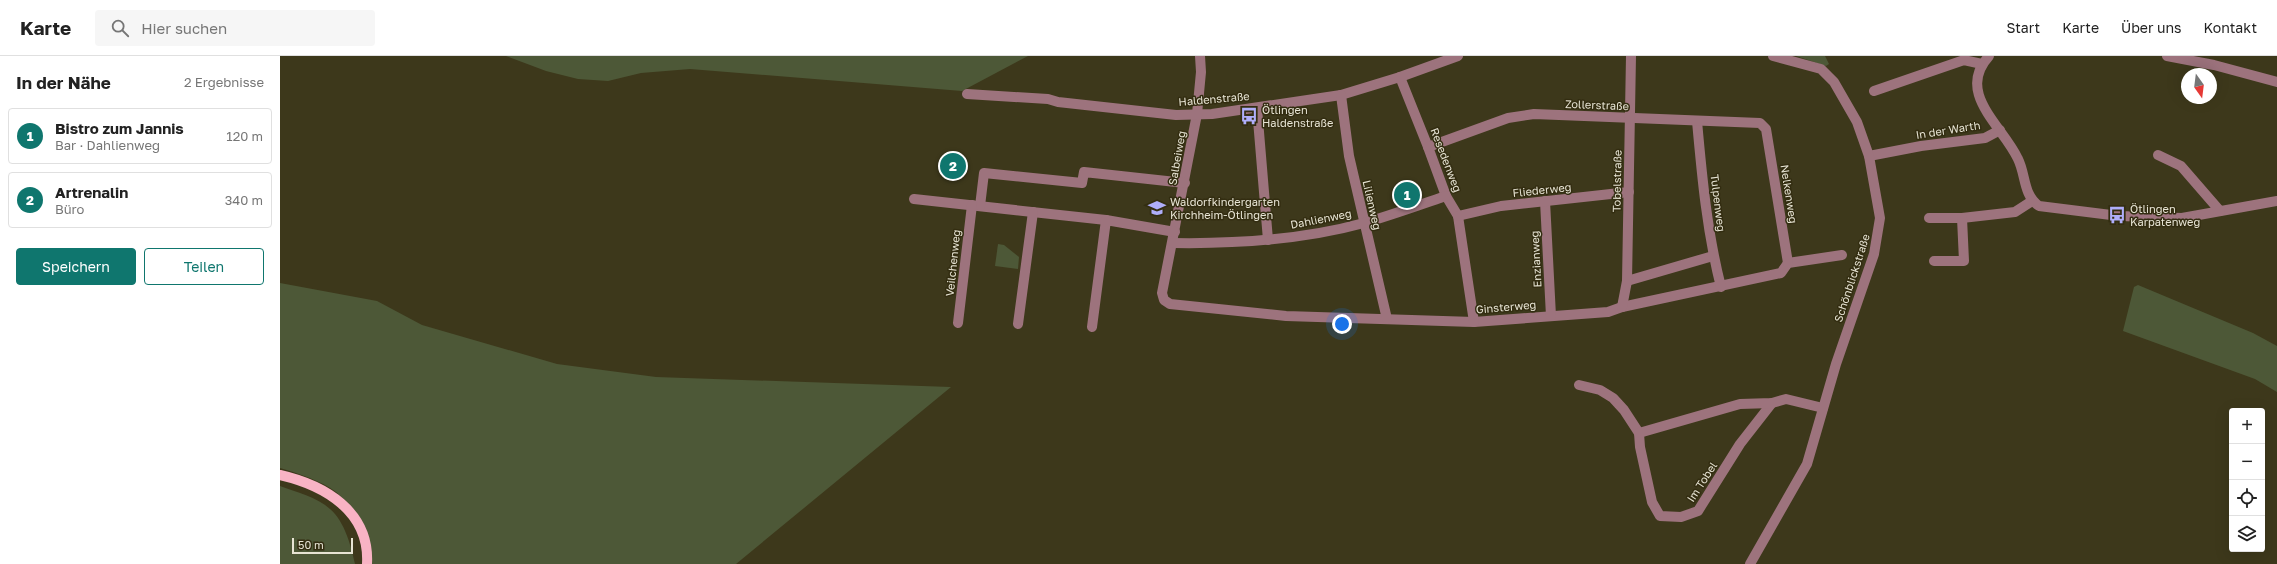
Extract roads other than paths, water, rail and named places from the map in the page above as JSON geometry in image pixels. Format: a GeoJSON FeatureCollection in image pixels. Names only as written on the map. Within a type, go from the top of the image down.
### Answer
{"type":"FeatureCollection","features":[{"type":"Feature","properties":{"kind":"main road"},"geometry":{"type":"LineString","coordinates":[[280,475],[301,480],[332,495],[352,513],[363,536],[368,553],[367,564]]}},
{"type":"Feature","properties":{"kind":"street","name":"Salbeiweg"},"geometry":{"type":"LineString","coordinates":[[1164,300],[1162,293],[1185,183],[1197,114],[1201,72],[1200,56]]}},
{"type":"Feature","properties":{"kind":"street","name":"Haldenstraße"},"geometry":{"type":"LineString","coordinates":[[967,94],[1048,99],[1058,102],[1176,115],[1197,114],[1256,108],[1341,95],[1400,77],[1458,56]]}},
{"type":"Feature","properties":{"kind":"street","name":"Tobelstraße"},"geometry":{"type":"LineString","coordinates":[[1622,307],[1627,281],[1631,56]]}},
{"type":"Feature","properties":{"kind":"street","name":"Schönblickstraße"},"geometry":{"type":"LineString","coordinates":[[1750,564],[1807,464],[1823,408],[1878,237],[1880,218],[1869,156],[1857,122],[1834,82],[1821,69],[1774,56]]}},
{"type":"Feature","properties":{"kind":"street"},"geometry":{"type":"LineString","coordinates":[[1989,56],[1982,64],[1977,78],[1978,90],[1982,104],[2019,159],[2032,201],[2039,206],[2119,216],[2182,218],[2277,201]]}},
{"type":"Feature","properties":{"kind":"street"},"geometry":{"type":"LineString","coordinates":[[2166,56],[2214,60],[2277,82]]}},
{"type":"Feature","properties":{"kind":"street"},"geometry":{"type":"LineString","coordinates":[[1874,91],[1964,60],[1982,64]]}},
{"type":"Feature","properties":{"kind":"street","name":"Resedenweg"},"geometry":{"type":"LineString","coordinates":[[1400,77],[1446,196],[1458,216],[1474,322]]}},
{"type":"Feature","properties":{"kind":"street","name":"Lilienweg"},"geometry":{"type":"LineString","coordinates":[[1341,95],[1349,156],[1387,320]]}},
{"type":"Feature","properties":{"kind":"street"},"geometry":{"type":"LineString","coordinates":[[1256,108],[1268,240]]}},
{"type":"Feature","properties":{"kind":"street","name":"Zollerstraße"},"geometry":{"type":"LineString","coordinates":[[1428,147],[1514,117],[1534,114],[1760,123],[1766,129]]}},
{"type":"Feature","properties":{"kind":"street","name":"Tulpenweg"},"geometry":{"type":"LineString","coordinates":[[1697,121],[1704,201],[1713,256],[1721,287]]}},
{"type":"Feature","properties":{"kind":"street","name":"Nelkenweg"},"geometry":{"type":"LineString","coordinates":[[1766,129],[1788,263]]}},
{"type":"Feature","properties":{"kind":"street","name":"In der Warth"},"geometry":{"type":"LineString","coordinates":[[1869,156],[1921,146],[1985,138],[2000,130]]}},
{"type":"Feature","properties":{"kind":"street"},"geometry":{"type":"LineString","coordinates":[[2158,155],[2181,166],[2220,211]]}},
{"type":"Feature","properties":{"kind":"street","name":"Veilchenweg"},"geometry":{"type":"LineString","coordinates":[[958,323],[976,206],[984,173],[1082,183],[1084,172],[1185,183]]}},
{"type":"Feature","properties":{"kind":"street","name":"Fliederweg"},"geometry":{"type":"LineString","coordinates":[[1458,216],[1501,206],[1629,192]]}},
{"type":"Feature","properties":{"kind":"street","name":"Dahlienweg"},"geometry":{"type":"LineString","coordinates":[[1173,243],[1217,244],[1294,237],[1364,223],[1446,196]]}},
{"type":"Feature","properties":{"kind":"street"},"geometry":{"type":"LineString","coordinates":[[914,199],[1106,220],[1175,232]]}},
{"type":"Feature","properties":{"kind":"street","name":"Enzianweg"},"geometry":{"type":"LineString","coordinates":[[1545,201],[1551,316]]}},
{"type":"Feature","properties":{"kind":"street"},"geometry":{"type":"LineString","coordinates":[[1929,218],[1962,218],[2015,212],[2032,201]]}},
{"type":"Feature","properties":{"kind":"street"},"geometry":{"type":"LineString","coordinates":[[1018,324],[1033,212]]}},
{"type":"Feature","properties":{"kind":"street"},"geometry":{"type":"LineString","coordinates":[[1934,261],[1964,261],[1962,218]]}},
{"type":"Feature","properties":{"kind":"street"},"geometry":{"type":"LineString","coordinates":[[1092,327],[1106,220]]}},
{"type":"Feature","properties":{"kind":"street"},"geometry":{"type":"LineString","coordinates":[[1788,263],[1842,255]]}},
{"type":"Feature","properties":{"kind":"street"},"geometry":{"type":"LineString","coordinates":[[1627,281],[1713,256]]}},
{"type":"Feature","properties":{"kind":"street","name":"Ginsterweg"},"geometry":{"type":"LineString","coordinates":[[1164,300],[1170,304],[1233,312],[1286,316],[1474,322],[1608,312],[1622,307],[1781,273],[1788,263]]}},
{"type":"Feature","properties":{"kind":"street","name":"Im Tobel"},"geometry":{"type":"LineString","coordinates":[[1579,385],[1600,390],[1613,398],[1624,410],[1639,433],[1652,502],[1660,516],[1681,517],[1698,511],[1740,444],[1772,403]]}},
{"type":"Feature","properties":{"kind":"street"},"geometry":{"type":"LineString","coordinates":[[1639,433],[1740,404],[1772,403],[1786,399],[1823,408]]}},
{"type":"Feature","properties":{"kind":"place","name":"Ötlingen Haldenstraße"},"geometry":{"type":"Point","coordinates":[1249,116]}},
{"type":"Feature","properties":{"kind":"place","name":"Artrenalin"},"geometry":{"type":"Point","coordinates":[953,166]}},
{"type":"Feature","properties":{"kind":"place","name":"Bistro zum Jannis"},"geometry":{"type":"Point","coordinates":[1407,195]}},
{"type":"Feature","properties":{"kind":"place","name":"Waldorfkindergarten Kirchheim-Ötlingen"},"geometry":{"type":"Point","coordinates":[1157,208]}},
{"type":"Feature","properties":{"kind":"place","name":"Ötlingen Karpatenweg"},"geometry":{"type":"Point","coordinates":[2117,215]}}]}
